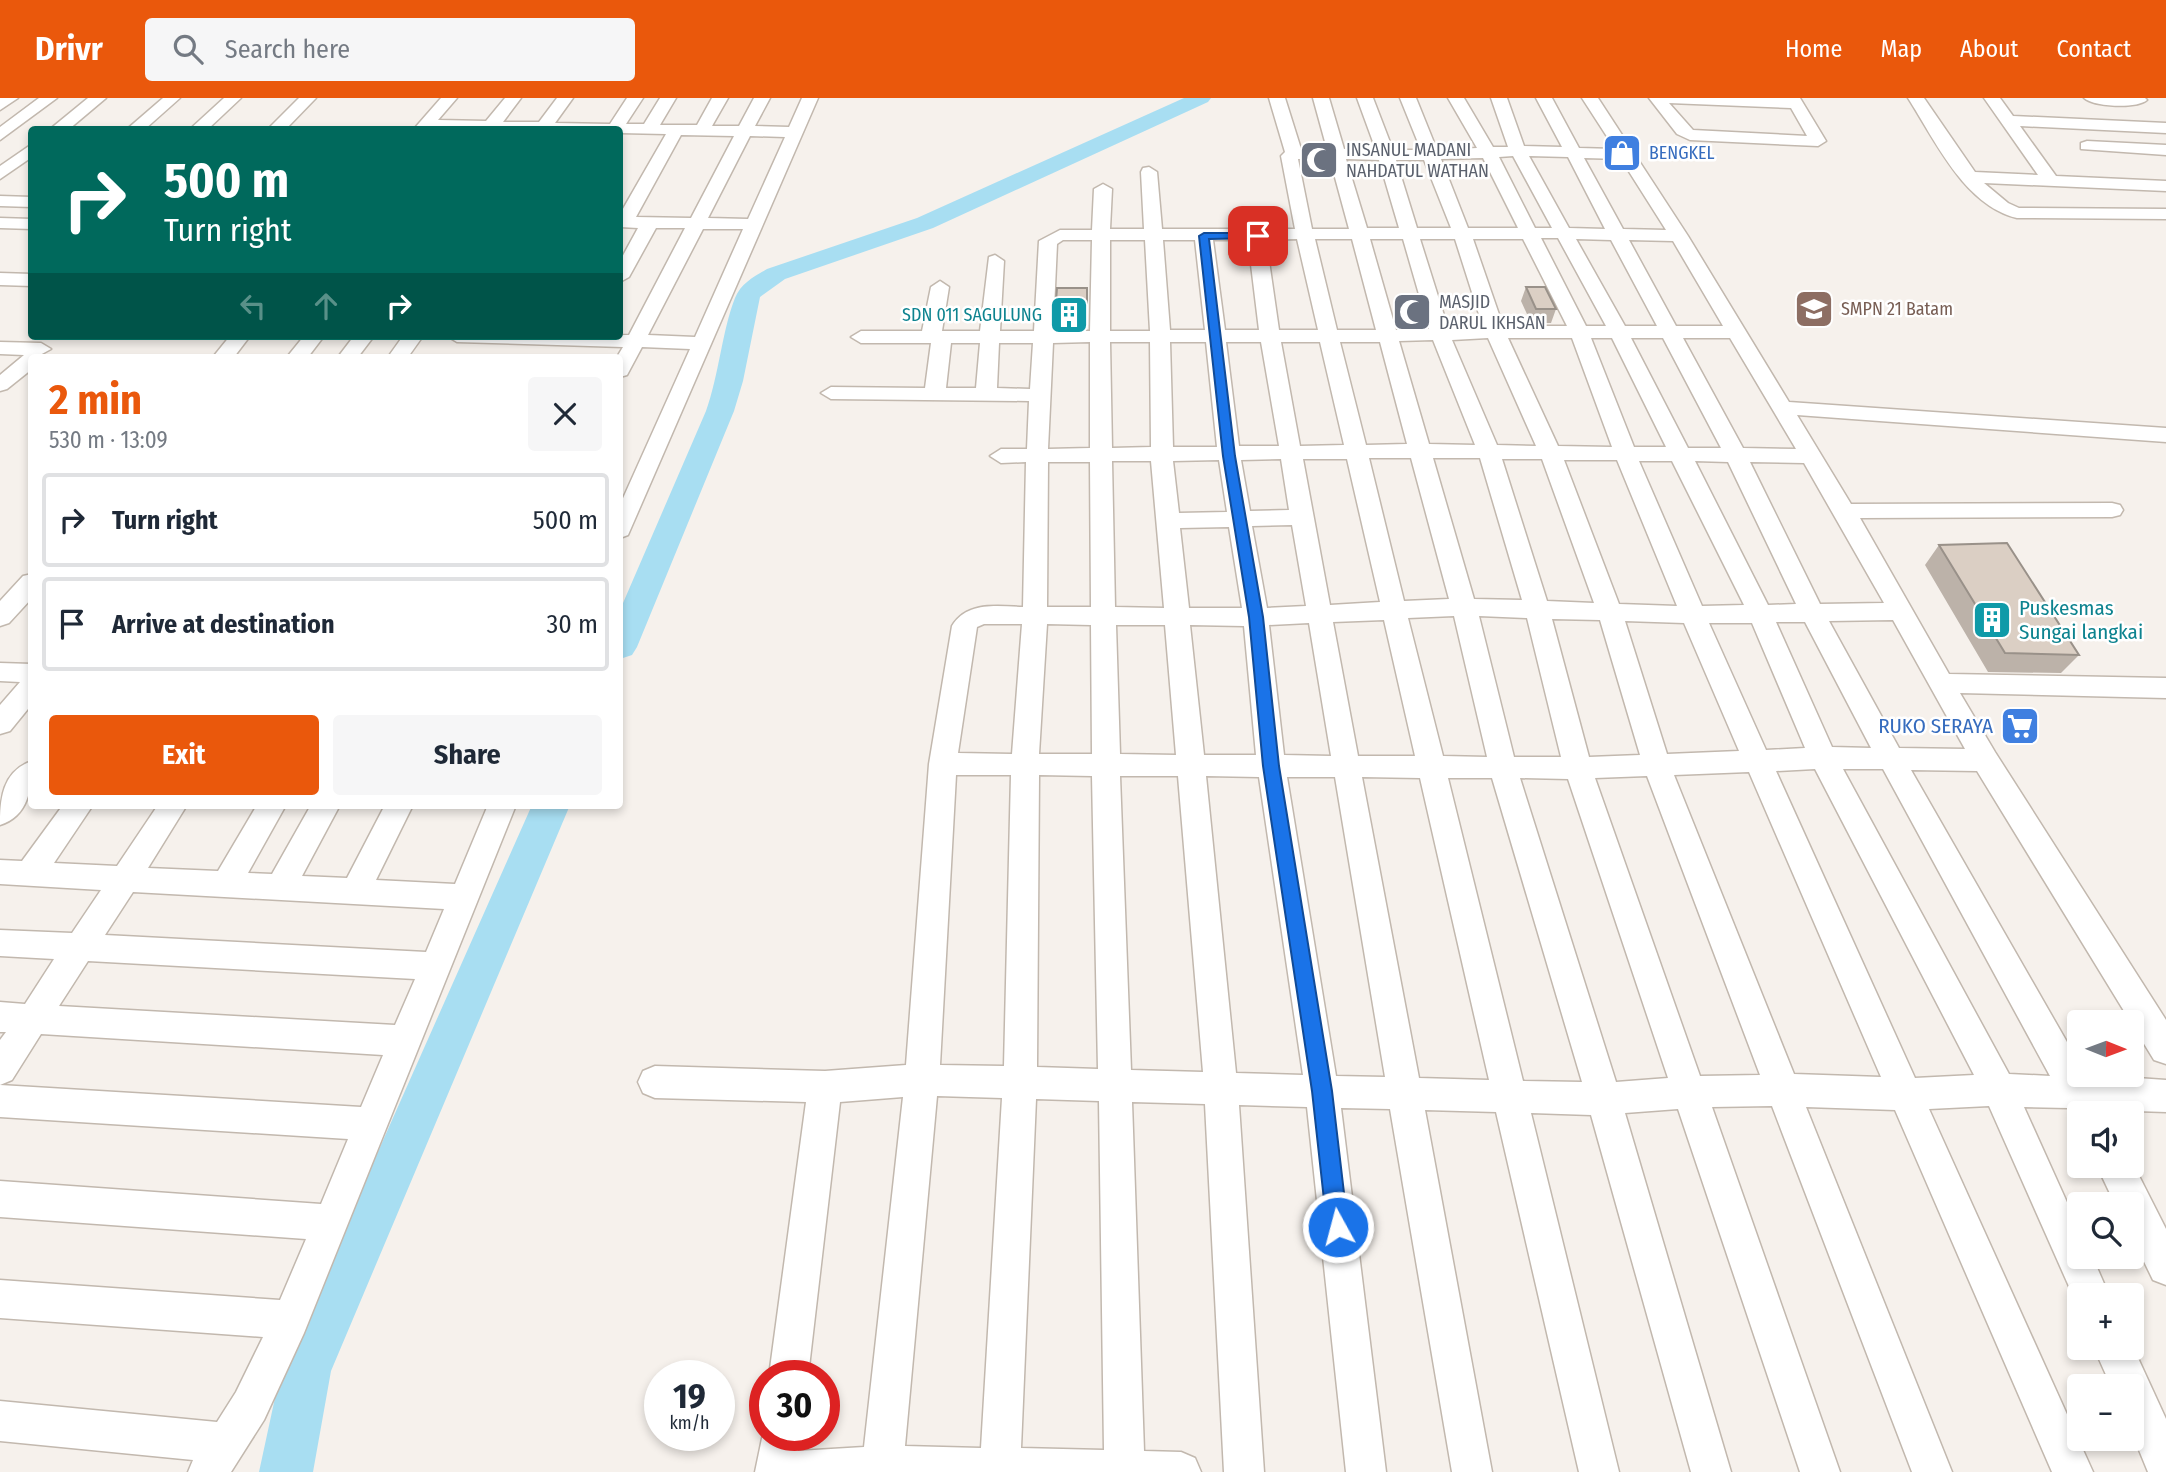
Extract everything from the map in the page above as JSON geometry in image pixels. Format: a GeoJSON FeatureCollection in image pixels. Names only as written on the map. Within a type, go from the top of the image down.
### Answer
{"type":"FeatureCollection","features":[{"type":"Feature","properties":{"kind":"street"},"geometry":{"type":"LineString","coordinates":[[0,105],[10,98]]}},
{"type":"Feature","properties":{"kind":"street"},"geometry":{"type":"LineString","coordinates":[[0,137],[49,98]]}},
{"type":"Feature","properties":{"kind":"street"},"geometry":{"type":"LineString","coordinates":[[62,126],[98,98]]}},
{"type":"Feature","properties":{"kind":"street"},"geometry":{"type":"LineString","coordinates":[[139,126],[172,98]]}},
{"type":"Feature","properties":{"kind":"street"},"geometry":{"type":"LineString","coordinates":[[202,126],[233,98]]}},
{"type":"Feature","properties":{"kind":"street"},"geometry":{"type":"LineString","coordinates":[[279,126],[308,98]]}},
{"type":"Feature","properties":{"kind":"street"},"geometry":{"type":"LineString","coordinates":[[424,126],[449,98]]}},
{"type":"Feature","properties":{"kind":"street"},"geometry":{"type":"LineString","coordinates":[[491,126],[513,98]]}},
{"type":"Feature","properties":{"kind":"street"},"geometry":{"type":"LineString","coordinates":[[544,126],[565,98]]}},
{"type":"Feature","properties":{"kind":"street"},"geometry":{"type":"LineString","coordinates":[[617,126],[635,98]]}},
{"type":"Feature","properties":{"kind":"street"},"geometry":{"type":"LineString","coordinates":[[649,130],[668,98]]}},
{"type":"Feature","properties":{"kind":"street"},"geometry":{"type":"LineString","coordinates":[[702,131],[720,98]]}},
{"type":"Feature","properties":{"kind":"street"},"geometry":{"type":"LineString","coordinates":[[623,365],[694,223],[762,98]]}},
{"type":"Feature","properties":{"kind":"street"},"geometry":{"type":"LineString","coordinates":[[623,515],[627,494],[703,343],[810,98]]}},
{"type":"Feature","properties":{"kind":"street"},"geometry":{"type":"LineString","coordinates":[[1278,98],[1294,154]]}},
{"type":"Feature","properties":{"kind":"street"},"geometry":{"type":"LineString","coordinates":[[1321,98],[1464,607],[1503,767],[1605,1099],[1711,1472]]}},
{"type":"Feature","properties":{"kind":"street"},"geometry":{"type":"LineString","coordinates":[[1365,98],[1386,154],[1440,334],[1489,453],[1538,611],[1578,768],[1820,1472]]}},
{"type":"Feature","properties":{"kind":"street"},"geometry":{"type":"LineString","coordinates":[[1408,98],[1462,233],[1495,332],[1550,452],[1610,612],[1657,767],[1932,1472]]}},
{"type":"Feature","properties":{"kind":"street"},"geometry":{"type":"LineString","coordinates":[[1456,98],[1531,233],[1579,331],[1626,455],[1757,763],[2073,1472]]}},
{"type":"Feature","properties":{"kind":"street"},"geometry":{"type":"LineString","coordinates":[[1499,98],[1518,151],[1566,233],[1618,331],[1760,613],[1823,758],[1998,1090],[2085,1283]]}},
{"type":"Feature","properties":{"kind":"street"},"geometry":{"type":"LineString","coordinates":[[1544,98],[1734,454],[1812,612],[1891,760],[2083,1101]]}},
{"type":"Feature","properties":{"kind":"street"},"geometry":{"type":"LineString","coordinates":[[1590,98],[1679,236],[1844,511],[1985,760],[2166,1049]]}},
{"type":"Feature","properties":{"kind":"street"},"geometry":{"type":"LineString","coordinates":[[1657,98],[1794,101],[1818,141],[1690,135],[1683,131],[1657,98]]}},
{"type":"Feature","properties":{"kind":"street"},"geometry":{"type":"LineString","coordinates":[[1916,98],[1971,177],[2001,207],[2017,213],[2166,214]]}},
{"type":"Feature","properties":{"kind":"street"},"geometry":{"type":"LineString","coordinates":[[1992,98],[2050,180]]}},
{"type":"Feature","properties":{"kind":"street"},"geometry":{"type":"LineString","coordinates":[[2092,98],[2138,99],[2164,128]]}},
{"type":"Feature","properties":{"kind":"street"},"geometry":{"type":"LineString","coordinates":[[2010,121],[2164,128]]}},
{"type":"Feature","properties":{"kind":"street"},"geometry":{"type":"LineString","coordinates":[[2071,123],[2093,151],[2166,149]]}},
{"type":"Feature","properties":{"kind":"street"},"geometry":{"type":"LineString","coordinates":[[623,129],[795,132]]}},
{"type":"Feature","properties":{"kind":"street"},"geometry":{"type":"LineString","coordinates":[[623,220],[676,130]]}},
{"type":"Feature","properties":{"kind":"street"},"geometry":{"type":"LineString","coordinates":[[0,137],[28,140]]}},
{"type":"Feature","properties":{"kind":"street"},"geometry":{"type":"LineString","coordinates":[[1599,1472],[1304,236],[1289,156],[1518,151],[1624,154]]}},
{"type":"Feature","properties":{"kind":"street"},"geometry":{"type":"LineString","coordinates":[[5,170],[28,152]]}},
{"type":"Feature","properties":{"kind":"street"},"geometry":{"type":"LineString","coordinates":[[5,170],[28,167]]}},
{"type":"Feature","properties":{"kind":"street"},"geometry":{"type":"LineString","coordinates":[[1149,172],[1160,335],[1162,456],[1221,1088],[1244,1472]]}},
{"type":"Feature","properties":{"kind":"street"},"geometry":{"type":"LineString","coordinates":[[1971,177],[2166,186]]}},
{"type":"Feature","properties":{"kind":"street"},"geometry":{"type":"LineString","coordinates":[[1102,189],[1098,335],[1104,765],[1117,1086],[1124,1471]]}},
{"type":"Feature","properties":{"kind":"street"},"geometry":{"type":"LineString","coordinates":[[0,201],[28,202]]}},
{"type":"Feature","properties":{"kind":"street"},"geometry":{"type":"LineString","coordinates":[[623,222],[754,224]]}},
{"type":"Feature","properties":{"kind":"street"},"geometry":{"type":"LineString","coordinates":[[623,272],[650,222]]}},
{"type":"Feature","properties":{"kind":"street"},"geometry":{"type":"LineString","coordinates":[[0,223],[28,224]]}},
{"type":"Feature","properties":{"kind":"street"},"geometry":{"type":"LineString","coordinates":[[1000,1470],[1020,1083],[1025,765],[1035,616],[1037,457],[1048,240],[1060,235],[1566,233],[1679,236]]}},
{"type":"Feature","properties":{"kind":"street"},"geometry":{"type":"LineString","coordinates":[[1204,236],[1229,456],[1256,617],[1271,766],[1322,1091],[1366,1472]]}},
{"type":"Feature","properties":{"kind":"street"},"geometry":{"type":"LineString","coordinates":[[1258,236],[1270,336],[1472,1472]]}},
{"type":"Feature","properties":{"kind":"street"},"geometry":{"type":"LineString","coordinates":[[986,395],[996,261]]}},
{"type":"Feature","properties":{"kind":"street"},"geometry":{"type":"LineString","coordinates":[[0,279],[28,280]]}},
{"type":"Feature","properties":{"kind":"street"},"geometry":{"type":"LineString","coordinates":[[934,394],[940,287]]}},
{"type":"Feature","properties":{"kind":"street"},"geometry":{"type":"LineString","coordinates":[[861,337],[1735,332]]}},
{"type":"Feature","properties":{"kind":"street"},"geometry":{"type":"LineString","coordinates":[[225,354],[237,340]]}},
{"type":"Feature","properties":{"kind":"street"},"geometry":{"type":"LineString","coordinates":[[299,354],[311,340]]}},
{"type":"Feature","properties":{"kind":"street"},"geometry":{"type":"LineString","coordinates":[[350,354],[361,340]]}},
{"type":"Feature","properties":{"kind":"street"},"geometry":{"type":"LineString","coordinates":[[563,340],[582,344],[635,341],[703,343]]}},
{"type":"Feature","properties":{"kind":"street"},"geometry":{"type":"LineString","coordinates":[[0,348],[40,350]]}},
{"type":"Feature","properties":{"kind":"street"},"geometry":{"type":"LineString","coordinates":[[0,385],[28,360]]}},
{"type":"Feature","properties":{"kind":"street"},"geometry":{"type":"LineString","coordinates":[[831,393],[1040,396]]}},
{"type":"Feature","properties":{"kind":"street"},"geometry":{"type":"LineString","coordinates":[[1781,408],[2166,435]]}},
{"type":"Feature","properties":{"kind":"street"},"geometry":{"type":"LineString","coordinates":[[1001,456],[1229,456],[1419,451],[1810,456]]}},
{"type":"Feature","properties":{"kind":"street"},"geometry":{"type":"LineString","coordinates":[[1844,511],[2112,510]]}},
{"type":"Feature","properties":{"kind":"street"},"geometry":{"type":"LineString","coordinates":[[1168,521],[1302,517]]}},
{"type":"Feature","properties":{"kind":"street"},"geometry":{"type":"LineString","coordinates":[[0,617],[28,586]]}},
{"type":"Feature","properties":{"kind":"street"},"geometry":{"type":"LineString","coordinates":[[882,1469],[922,1080],[943,764],[968,621],[981,615],[1256,617],[1464,607],[1693,615],[1902,611]]}},
{"type":"Feature","properties":{"kind":"street"},"geometry":{"type":"LineString","coordinates":[[0,672],[28,673]]}},
{"type":"Feature","properties":{"kind":"street"},"geometry":{"type":"LineString","coordinates":[[1942,683],[2166,688]]}},
{"type":"Feature","properties":{"kind":"street"},"geometry":{"type":"LineString","coordinates":[[0,724],[28,690]]}},
{"type":"Feature","properties":{"kind":"street"},"geometry":{"type":"LineString","coordinates":[[943,764],[1578,768],[1757,763],[1823,758],[1985,760]]}},
{"type":"Feature","properties":{"kind":"street"},"geometry":{"type":"LineString","coordinates":[[0,814],[28,777]]}},
{"type":"Feature","properties":{"kind":"street"},"geometry":{"type":"LineString","coordinates":[[30,873],[76,809]]}},
{"type":"Feature","properties":{"kind":"street"},"geometry":{"type":"LineString","coordinates":[[0,1069],[170,809]]}},
{"type":"Feature","properties":{"kind":"street"},"geometry":{"type":"LineString","coordinates":[[225,886],[270,809]]}},
{"type":"Feature","properties":{"kind":"street"},"geometry":{"type":"LineString","coordinates":[[280,888],[324,809]]}},
{"type":"Feature","properties":{"kind":"street"},"geometry":{"type":"LineString","coordinates":[[355,892],[397,809]]}},
{"type":"Feature","properties":{"kind":"street"},"geometry":{"type":"LineString","coordinates":[[0,1421],[217,1457],[250,1406],[291,1320],[500,809]]}},
{"type":"Feature","properties":{"kind":"street"},"geometry":{"type":"LineString","coordinates":[[0,872],[465,897]]}},
{"type":"Feature","properties":{"kind":"street"},"geometry":{"type":"LineString","coordinates":[[0,943],[437,966]]}},
{"type":"Feature","properties":{"kind":"street"},"geometry":{"type":"LineString","coordinates":[[0,1017],[406,1041]]}},
{"type":"Feature","properties":{"kind":"street"},"geometry":{"type":"LineString","coordinates":[[655,1082],[825,1087],[922,1080],[1605,1099],[1688,1092],[1783,1090],[1906,1094],[1998,1090],[2071,1101]]}},
{"type":"Feature","properties":{"kind":"street"},"geometry":{"type":"LineString","coordinates":[[790,1360],[825,1087]]}},
{"type":"Feature","properties":{"kind":"street"},"geometry":{"type":"LineString","coordinates":[[2107,1101],[2166,1096]]}},
{"type":"Feature","properties":{"kind":"street"},"geometry":{"type":"LineString","coordinates":[[0,1101],[370,1124]]}},
{"type":"Feature","properties":{"kind":"street"},"geometry":{"type":"LineString","coordinates":[[2121,1178],[2166,1267]]}},
{"type":"Feature","properties":{"kind":"street"},"geometry":{"type":"LineString","coordinates":[[0,1199],[331,1223]]}},
{"type":"Feature","properties":{"kind":"street"},"geometry":{"type":"LineString","coordinates":[[0,1299],[291,1320]]}},
{"type":"Feature","properties":{"kind":"street"},"geometry":{"type":"LineString","coordinates":[[2144,1416],[2166,1465]]}},
{"type":"Feature","properties":{"kind":"street"},"geometry":{"type":"LineString","coordinates":[[775,1472],[778,1451]]}},
{"type":"Feature","properties":{"kind":"street"},"geometry":{"type":"LineString","coordinates":[[781,1472],[882,1469],[1181,1472]]}},
{"type":"Feature","properties":{"kind":"building"},"geometry":{"type":"Polygon","coordinates":[[[1526,287],[1545,287],[1556,309],[1536,309],[1526,287]]]}},
{"type":"Feature","properties":{"kind":"building"},"geometry":{"type":"Polygon","coordinates":[[[1057,288],[1087,288],[1087,314],[1055,314],[1057,288]]]}},
{"type":"Feature","properties":{"kind":"building"},"geometry":{"type":"Polygon","coordinates":[[[2007,543],[2079,655],[2005,653],[1939,545],[2007,543]]]}},
{"type":"Feature","properties":{"kind":"waterway"},"geometry":{"type":"LineString","coordinates":[[623,640],[720,411],[730,381],[748,297],[756,286],[776,274],[925,223],[1201,98]]}},
{"type":"Feature","properties":{"kind":"waterway"},"geometry":{"type":"LineString","coordinates":[[286,1472],[306,1370],[549,809]]}},
{"type":"Feature","properties":{"kind":"place","name":"BENGKEL"},"geometry":{"type":"Point","coordinates":[1622,153]}},
{"type":"Feature","properties":{"kind":"place","name":"INSANUL MADANI NAHDATUL WATHAN"},"geometry":{"type":"Point","coordinates":[1319,160]}},
{"type":"Feature","properties":{"kind":"place","name":"SMPN 21 Batam"},"geometry":{"type":"Point","coordinates":[1814,309]}},
{"type":"Feature","properties":{"kind":"place","name":"MASJID DARUL IKHSAN"},"geometry":{"type":"Point","coordinates":[1412,312]}},
{"type":"Feature","properties":{"kind":"place","name":"SDN 011 SAGULUNG"},"geometry":{"type":"Point","coordinates":[1069,315]}},
{"type":"Feature","properties":{"kind":"place","name":"Puskesmas Sungai langkai"},"geometry":{"type":"Point","coordinates":[1992,620]}},
{"type":"Feature","properties":{"kind":"place","name":"RUKO SERAYA"},"geometry":{"type":"Point","coordinates":[2020,726]}},
{"type":"Feature","properties":{"kind":"route"},"geometry":{"type":"LineString","coordinates":[[1258,236],[1204,236],[1229,456],[1256,617],[1271,766],[1322,1091],[1338,1227]]}}]}
